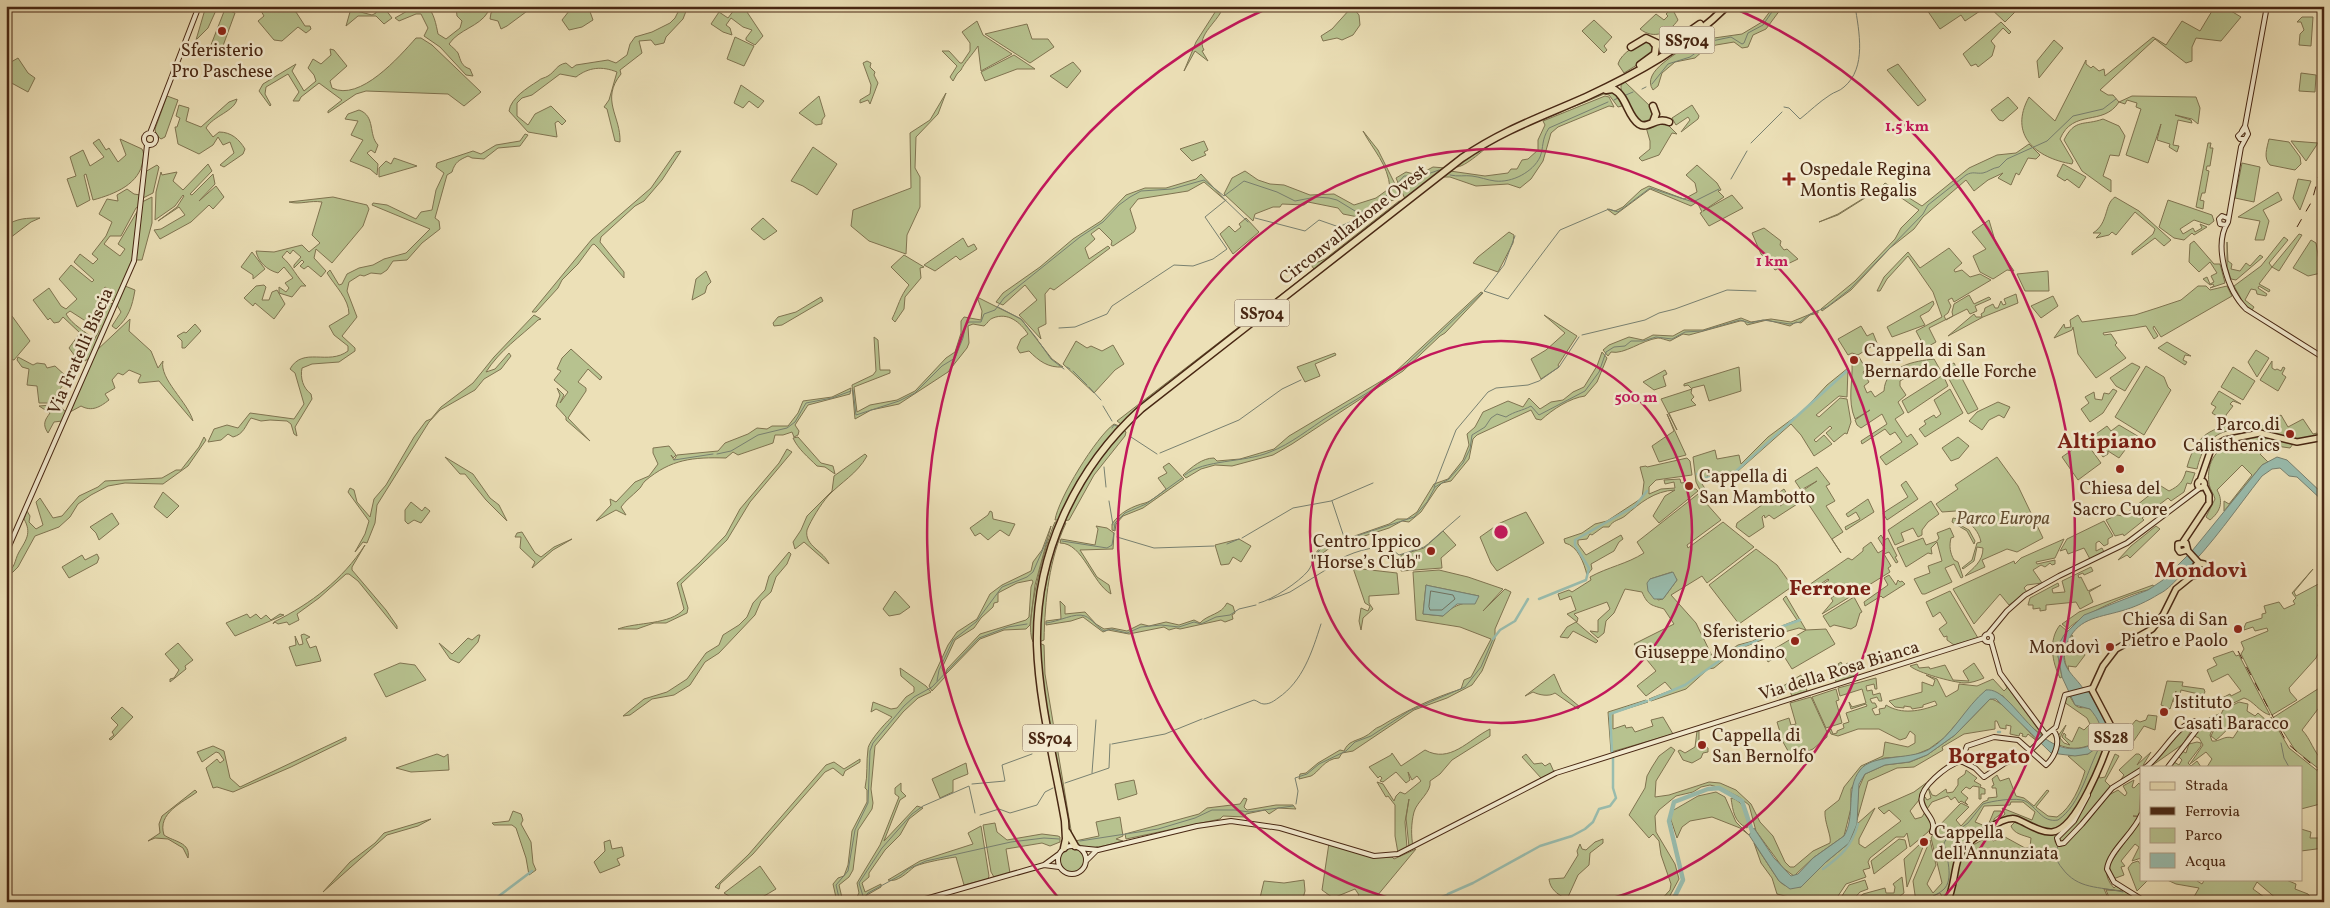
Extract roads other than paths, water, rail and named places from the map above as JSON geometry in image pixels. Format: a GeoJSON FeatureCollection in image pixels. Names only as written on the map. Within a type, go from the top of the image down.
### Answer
{"type":"FeatureCollection","features":[{"type":"Feature","properties":{"kind":"highway"},"geometry":{"type":"LineString","coordinates":[[1631,47],[1642,40],[1649,39],[1663,46],[1670,45],[1725,6]]}},
{"type":"Feature","properties":{"kind":"highway","name":"Circonvallazione Ovest"},"geometry":{"type":"LineString","coordinates":[[1066,830],[1040,682],[1037,638],[1043,579],[1060,521],[1090,465],[1127,422],[1152,399],[1458,161],[1515,126],[1585,97],[1642,69],[1685,41],[1725,6]]}},
{"type":"Feature","properties":{"kind":"highway"},"geometry":{"type":"LineString","coordinates":[[1605,88],[1653,56],[1656,46],[1649,39]]}},
{"type":"Feature","properties":{"kind":"highway"},"geometry":{"type":"LineString","coordinates":[[1642,69],[1620,84],[1621,96],[1638,123],[1644,126],[1658,117]]}},
{"type":"Feature","properties":{"kind":"highway"},"geometry":{"type":"LineString","coordinates":[[1585,97],[1611,89],[1621,96]]}},
{"type":"Feature","properties":{"kind":"highway"},"geometry":{"type":"LineString","coordinates":[[1653,106],[1658,117],[1669,122]]}},
{"type":"Feature","properties":{"kind":"highway","name":"SS704"},"geometry":{"type":"LineString","coordinates":[[1066,830],[1077,847]]}},
{"type":"Feature","properties":{"kind":"highway","name":"SS704"},"geometry":{"type":"LineString","coordinates":[[1064,848],[1066,830]]}},
{"type":"Feature","properties":{"kind":"main road","name":"Via Fratelli Biscia"},"geometry":{"type":"LineString","coordinates":[[6,553],[134,261],[147,150],[149,145],[156,140],[152,134],[153,128],[199,6]]}},
{"type":"Feature","properties":{"kind":"main road"},"geometry":{"type":"LineString","coordinates":[[2267,6],[2244,129],[2239,135],[2242,139],[2241,147],[2230,207],[2224,225],[2223,266],[2237,297],[2251,312],[2324,358]]}},
{"type":"Feature","properties":{"kind":"main road"},"geometry":{"type":"LineString","coordinates":[[2242,139],[2248,134],[2244,129]]}},
{"type":"Feature","properties":{"kind":"main road","name":"Via Fratelli Biscia"},"geometry":{"type":"LineString","coordinates":[[149,145],[144,138],[152,134]]}},
{"type":"Feature","properties":{"kind":"main road"},"geometry":{"type":"LineString","coordinates":[[2224,225],[2218,220],[2226,217]]}},
{"type":"Feature","properties":{"kind":"main road"},"geometry":{"type":"LineString","coordinates":[[1961,761],[1975,768],[1984,777],[2004,764],[2026,755],[2045,735],[2054,732],[2063,709],[2063,698],[2067,694],[2089,689],[2104,664],[2116,649],[2153,629],[2176,589],[2190,577],[2196,566],[2186,549],[2188,534],[2209,503],[2203,487],[2204,472],[2212,449],[2228,439],[2260,433],[2296,442],[2324,437]]}},
{"type":"Feature","properties":{"kind":"main road"},"geometry":{"type":"LineString","coordinates":[[2045,735],[2000,673],[1988,639],[1993,628],[2007,611],[2025,596],[2059,576],[2128,543],[2203,487]]}},
{"type":"Feature","properties":{"kind":"main road","name":"Via della Rosa Bianca"},"geometry":{"type":"LineString","coordinates":[[1098,850],[1196,826],[1231,821],[1280,828],[1368,854],[1394,855],[1410,850],[1552,775],[1675,735],[1988,639]]}},
{"type":"Feature","properties":{"kind":"main road","name":"SS28"},"geometry":{"type":"LineString","coordinates":[[1947,902],[1954,885],[1959,855],[1972,840],[2008,818],[2047,832],[2056,831],[2074,815],[2090,786],[2112,731],[2111,726],[2089,689]]}},
{"type":"Feature","properties":{"kind":"main road"},"geometry":{"type":"LineString","coordinates":[[2147,766],[2183,727],[2193,721],[2198,721],[2198,728],[2169,766]]}},
{"type":"Feature","properties":{"kind":"main road"},"geometry":{"type":"LineString","coordinates":[[1932,832],[1933,823],[1922,804],[1922,797],[1929,783],[1961,761],[1968,745],[1996,737],[2018,740],[2044,765],[2055,755],[2057,741],[2054,732]]}},
{"type":"Feature","properties":{"kind":"main road"},"geometry":{"type":"LineString","coordinates":[[2090,786],[2090,793],[2079,814],[2057,838],[2059,844],[2064,843],[2082,824],[2112,788],[2140,771]]}},
{"type":"Feature","properties":{"kind":"main road"},"geometry":{"type":"LineString","coordinates":[[2140,817],[2134,829],[2110,858],[2107,869],[2114,882],[2146,902]]}},
{"type":"Feature","properties":{"kind":"main road"},"geometry":{"type":"LineString","coordinates":[[915,902],[1044,865],[1064,848],[1077,847],[1098,850]]}},
{"type":"Feature","properties":{"kind":"main road"},"geometry":{"type":"LineString","coordinates":[[1077,847],[1084,853],[1086,861]]}},
{"type":"Feature","properties":{"kind":"main road"},"geometry":{"type":"LineString","coordinates":[[1044,865],[1059,867],[1065,873],[1075,874],[1082,870],[1086,861],[1098,850]]}},
{"type":"Feature","properties":{"kind":"main road"},"geometry":{"type":"LineString","coordinates":[[1058,854],[1059,867]]}},
{"type":"Feature","properties":{"kind":"water"},"geometry":{"type":"Polygon","coordinates":[[[2277,457],[2287,460],[2324,495],[2324,502],[2297,477],[2289,476],[2280,468],[2272,469],[2262,476],[2204,551],[2168,588],[2126,610],[2081,624],[2070,637],[2066,646],[2064,660],[2066,666],[2085,692],[2089,692],[2107,724],[2108,734],[2104,743],[2088,754],[2075,756],[2051,753],[1996,699],[1990,699],[1955,735],[1927,755],[1909,762],[1885,765],[1865,774],[1859,784],[1857,824],[1849,843],[1826,862],[1801,887],[1790,889],[1779,881],[1749,835],[1754,828],[1774,858],[1791,876],[1798,874],[1813,858],[1844,836],[1848,828],[1855,777],[1860,770],[1866,765],[1882,759],[1911,755],[1928,750],[1944,738],[1986,690],[1997,692],[2045,739],[2061,747],[2079,748],[2100,741],[2101,728],[2098,720],[2090,709],[2075,705],[2062,677],[2058,656],[2060,642],[2064,635],[2084,615],[2148,590],[2163,580],[2192,551],[2262,465],[2277,457]]]}},
{"type":"Feature","properties":{"kind":"water"},"geometry":{"type":"Polygon","coordinates":[[[1673,572],[1677,580],[1663,599],[1654,599],[1648,591],[1647,583],[1650,579],[1673,572]]]}},
{"type":"Feature","properties":{"kind":"water"},"geometry":{"type":"Polygon","coordinates":[[[1426,585],[1479,596],[1475,604],[1457,604],[1443,616],[1423,614],[1426,585]]]}},
{"type":"Feature","properties":{"kind":"waterway"},"geometry":{"type":"LineString","coordinates":[[1652,84],[1668,64],[1690,57],[1712,41],[1731,37],[1742,44],[1744,43],[1748,33],[1763,25],[1776,6]]}},
{"type":"Feature","properties":{"kind":"waterway"},"geometry":{"type":"LineString","coordinates":[[1784,107],[1789,108],[1800,119],[1842,88],[1851,79],[1856,70],[1860,49],[1855,6]]}},
{"type":"Feature","properties":{"kind":"waterway"},"geometry":{"type":"LineString","coordinates":[[1642,89],[1646,87]]}},
{"type":"Feature","properties":{"kind":"waterway"},"geometry":{"type":"LineString","coordinates":[[1626,95],[1633,92]]}},
{"type":"Feature","properties":{"kind":"waterway"},"geometry":{"type":"LineString","coordinates":[[1614,100],[1618,98]]}},
{"type":"Feature","properties":{"kind":"waterway"},"geometry":{"type":"LineString","coordinates":[[1259,603],[1278,594],[1298,580],[1308,571],[1323,547],[1414,517],[1427,502],[1435,487],[1449,479],[1463,463],[1470,449],[1472,435],[1485,427],[1491,418],[1497,414],[1506,417],[1531,406],[1539,415],[1585,391],[1599,372],[1606,352],[1614,347],[1625,346],[1631,341],[1643,341],[1656,337],[1672,339],[1685,332],[1702,331],[1740,320],[1750,323],[1763,320],[1790,324],[1800,322],[1810,314],[1827,307],[1850,289],[1923,214],[1928,205],[1966,175],[1983,173],[1999,167],[2007,159],[2047,141],[2073,116],[2103,109],[2116,99]]}},
{"type":"Feature","properties":{"kind":"waterway"},"geometry":{"type":"LineString","coordinates":[[1450,175],[1472,176],[1492,181],[1515,178],[1527,172],[1537,162],[1549,128],[1608,102]]}},
{"type":"Feature","properties":{"kind":"waterway"},"geometry":{"type":"LineString","coordinates":[[1751,143],[1782,112]]}},
{"type":"Feature","properties":{"kind":"waterway"},"geometry":{"type":"LineString","coordinates":[[1731,179],[1747,151]]}},
{"type":"Feature","properties":{"kind":"waterway"},"geometry":{"type":"LineString","coordinates":[[853,390],[856,415],[899,401],[915,393],[942,366],[955,358],[966,324],[969,322],[981,322],[984,314],[995,310],[1004,298],[1080,237],[1103,222],[1119,205],[1141,191],[1172,189],[1204,180],[1224,196],[1244,181],[1277,192],[1295,201],[1316,197],[1329,198],[1361,212],[1380,203],[1404,176],[1422,176],[1439,170]]}},
{"type":"Feature","properties":{"kind":"waterway"},"geometry":{"type":"LineString","coordinates":[[1515,236],[1504,265],[1484,291],[1508,299],[1560,230],[1609,209],[1618,212],[1650,188],[1693,202],[1719,189]]}},
{"type":"Feature","properties":{"kind":"waterway"},"geometry":{"type":"LineString","coordinates":[[1221,196],[1248,222]]}},
{"type":"Feature","properties":{"kind":"waterway"},"geometry":{"type":"LineString","coordinates":[[1059,328],[1075,327],[1107,314],[1112,306],[1174,265],[1193,266],[1213,259],[1227,249],[1205,217],[1226,200]]}},
{"type":"Feature","properties":{"kind":"waterway"},"geometry":{"type":"LineString","coordinates":[[1255,218],[1305,231],[1319,220],[1339,227],[1356,219]]}},
{"type":"Feature","properties":{"kind":"waterway"},"geometry":{"type":"LineString","coordinates":[[1582,335],[1645,320],[1659,313],[1727,290],[1756,291]]}},
{"type":"Feature","properties":{"kind":"waterway"},"geometry":{"type":"LineString","coordinates":[[1407,364],[1482,293]]}},
{"type":"Feature","properties":{"kind":"waterway"},"geometry":{"type":"LineString","coordinates":[[998,307],[1021,319],[1038,340]]}},
{"type":"Feature","properties":{"kind":"waterway"},"geometry":{"type":"LineString","coordinates":[[1434,487],[1456,430],[1488,392],[1496,388],[1528,385],[1539,381],[1559,367],[1579,337]]}},
{"type":"Feature","properties":{"kind":"waterway"},"geometry":{"type":"LineString","coordinates":[[1039,342],[1051,359],[1064,369]]}},
{"type":"Feature","properties":{"kind":"waterway"},"geometry":{"type":"LineString","coordinates":[[1185,475],[1203,466],[1248,458],[1278,449],[1378,386],[1406,365]]}},
{"type":"Feature","properties":{"kind":"waterway"},"geometry":{"type":"LineString","coordinates":[[1697,474],[1705,478],[1734,473],[1848,370]]}},
{"type":"Feature","properties":{"kind":"waterway"},"geometry":{"type":"LineString","coordinates":[[1073,371],[1087,385]]}},
{"type":"Feature","properties":{"kind":"waterway"},"geometry":{"type":"LineString","coordinates":[[1160,453],[1239,420],[1282,389],[1301,380]]}},
{"type":"Feature","properties":{"kind":"waterway"},"geometry":{"type":"LineString","coordinates":[[1089,387],[1101,400]]}},
{"type":"Feature","properties":{"kind":"waterway"},"geometry":{"type":"LineString","coordinates":[[717,454],[731,451],[758,435],[787,428],[795,422],[806,403],[832,398],[851,391]]}},
{"type":"Feature","properties":{"kind":"waterway"},"geometry":{"type":"LineString","coordinates":[[1103,406],[1112,421]]}},
{"type":"Feature","properties":{"kind":"waterway"},"geometry":{"type":"LineString","coordinates":[[1112,428],[1114,425],[1119,427]]}},
{"type":"Feature","properties":{"kind":"waterway"},"geometry":{"type":"LineString","coordinates":[[1131,437],[1157,454]]}},
{"type":"Feature","properties":{"kind":"waterway"},"geometry":{"type":"LineString","coordinates":[[674,460],[713,454]]}},
{"type":"Feature","properties":{"kind":"waterway"},"geometry":{"type":"LineString","coordinates":[[1104,467],[1106,487]]}},
{"type":"Feature","properties":{"kind":"waterway"},"geometry":{"type":"LineString","coordinates":[[1114,530],[1115,523],[1125,513],[1146,504],[1182,478]]}},
{"type":"Feature","properties":{"kind":"waterway"},"geometry":{"type":"LineString","coordinates":[[1242,538],[1293,508],[1331,501],[1373,483]]}},
{"type":"Feature","properties":{"kind":"waterway"},"geometry":{"type":"LineString","coordinates":[[1539,599],[1586,580],[1589,568],[1575,545],[1575,540],[1635,506],[1647,491]]}},
{"type":"Feature","properties":{"kind":"waterway"},"geometry":{"type":"LineString","coordinates":[[1109,501],[1113,525]]}},
{"type":"Feature","properties":{"kind":"waterway"},"geometry":{"type":"LineString","coordinates":[[1332,501],[1345,540]]}},
{"type":"Feature","properties":{"kind":"waterway"},"geometry":{"type":"LineString","coordinates":[[1429,543],[1460,516]]}},
{"type":"Feature","properties":{"kind":"waterway"},"geometry":{"type":"LineString","coordinates":[[1062,541],[1107,548],[1112,545],[1114,533]]}},
{"type":"Feature","properties":{"kind":"waterway"},"geometry":{"type":"LineString","coordinates":[[1117,537],[1154,548],[1214,546]]}},
{"type":"Feature","properties":{"kind":"waterway"},"geometry":{"type":"LineString","coordinates":[[1227,544],[1239,539]]}},
{"type":"Feature","properties":{"kind":"waterway"},"geometry":{"type":"LineString","coordinates":[[937,681],[939,670],[953,640],[976,622],[1002,587],[1027,577],[1033,572],[1047,540]]}},
{"type":"Feature","properties":{"kind":"waterway"},"geometry":{"type":"LineString","coordinates":[[1335,562],[1354,553],[1369,549],[1390,548],[1399,555],[1428,544]]}},
{"type":"Feature","properties":{"kind":"waterway"},"geometry":{"type":"LineString","coordinates":[[1269,600],[1290,592],[1332,566]]}},
{"type":"Feature","properties":{"kind":"waterway"},"geometry":{"type":"LineString","coordinates":[[1493,639],[1500,630],[1515,621],[1528,599]]}},
{"type":"Feature","properties":{"kind":"waterway"},"geometry":{"type":"LineString","coordinates":[[1046,623],[1081,615],[1088,617],[1104,631],[1111,629],[1127,633],[1141,627],[1161,625],[1179,627],[1194,622],[1201,624],[1216,617],[1230,615],[1239,609],[1256,605]]}},
{"type":"Feature","properties":{"kind":"waterway"},"geometry":{"type":"LineString","coordinates":[[1650,700],[1685,685],[1739,647],[1754,642],[1778,628],[1800,620]]}},
{"type":"Feature","properties":{"kind":"waterway"},"geometry":{"type":"LineString","coordinates":[[840,902],[836,885],[848,871],[855,830],[868,803],[870,751],[873,743],[904,706],[914,697],[932,687],[979,638],[1008,627],[1027,624]]}},
{"type":"Feature","properties":{"kind":"waterway"},"geometry":{"type":"LineString","coordinates":[[1204,719],[1254,700],[1263,704],[1270,703],[1287,691],[1305,665],[1321,624]]}},
{"type":"Feature","properties":{"kind":"waterway"},"geometry":{"type":"LineString","coordinates":[[1296,804],[1298,791],[1295,778],[1307,774],[1319,764],[1346,751],[1355,742],[1371,736],[1409,711],[1465,687],[1481,667],[1493,639]]}},
{"type":"Feature","properties":{"kind":"waterway"},"geometry":{"type":"LineString","coordinates":[[1612,752],[1610,714],[1647,701]]}},
{"type":"Feature","properties":{"kind":"waterway"},"geometry":{"type":"LineString","coordinates":[[1112,744],[1165,734],[1202,719]]}},
{"type":"Feature","properties":{"kind":"waterway"},"geometry":{"type":"LineString","coordinates":[[1092,773],[1096,720]]}},
{"type":"Feature","properties":{"kind":"waterway"},"geometry":{"type":"LineString","coordinates":[[2281,743],[2284,758],[2288,766]]}},
{"type":"Feature","properties":{"kind":"waterway"},"geometry":{"type":"LineString","coordinates":[[1065,783],[1109,768],[1110,744]]}},
{"type":"Feature","properties":{"kind":"waterway"},"geometry":{"type":"LineString","coordinates":[[1927,902],[1947,886],[1949,867],[1944,843],[1947,838],[1968,823],[1983,804],[2004,800],[2021,800],[2025,801],[2044,817],[2058,820],[2066,813],[2078,796],[2100,746]]}},
{"type":"Feature","properties":{"kind":"waterway"},"geometry":{"type":"LineString","coordinates":[[972,784],[1005,781],[1002,765],[1032,754]]}},
{"type":"Feature","properties":{"kind":"waterway"},"geometry":{"type":"LineString","coordinates":[[1448,894],[1473,883],[1540,846],[1572,836],[1585,829],[1593,822],[1599,809],[1610,806],[1616,798],[1613,788],[1613,758]]}},
{"type":"Feature","properties":{"kind":"waterway"},"geometry":{"type":"LineString","coordinates":[[863,896],[859,883],[882,848],[912,814],[923,806],[969,786],[975,813]]}},
{"type":"Feature","properties":{"kind":"waterway"},"geometry":{"type":"LineString","coordinates":[[980,815],[999,809],[1010,813],[1037,805],[1045,792],[1053,788]]}},
{"type":"Feature","properties":{"kind":"waterway"},"geometry":{"type":"LineString","coordinates":[[1672,902],[1683,880],[1669,821],[1674,802],[1708,789],[1719,788],[1742,801],[1754,837]]}},
{"type":"Feature","properties":{"kind":"waterway"},"geometry":{"type":"LineString","coordinates":[[1080,841],[1158,829],[1195,818],[1212,810],[1249,812],[1293,806]]}},
{"type":"Feature","properties":{"kind":"waterway"},"geometry":{"type":"LineString","coordinates":[[1823,869],[1845,850],[1853,838],[1858,824]]}},
{"type":"Feature","properties":{"kind":"waterway"},"geometry":{"type":"LineString","coordinates":[[860,902],[868,893],[901,875],[908,869],[926,861],[1011,842],[1044,838],[1059,839]]}},
{"type":"Feature","properties":{"kind":"waterway"},"geometry":{"type":"LineString","coordinates":[[2058,846],[2056,855],[2058,863],[2075,880],[2082,884],[2123,892]]}},
{"type":"Feature","properties":{"kind":"waterway"},"geometry":{"type":"LineString","coordinates":[[495,899],[532,871]]}},
{"type":"Feature","properties":{"kind":"waterway"},"geometry":{"type":"LineString","coordinates":[[1429,902],[1447,895]]}},
{"type":"Feature","properties":{"kind":"railway"},"geometry":{"type":"LineString","coordinates":[[2297,227],[2312,201],[2324,156]]}},
{"type":"Feature","properties":{"kind":"railway"},"geometry":{"type":"LineString","coordinates":[[2238,651],[2287,743],[2324,775]]}},
{"type":"Feature","properties":{"kind":"place","name":"Sferisterio Pro Paschese"},"geometry":{"type":"Point","coordinates":[222,31]}},
{"type":"Feature","properties":{"kind":"place","name":"Ospedale Regina Montis Regalis"},"geometry":{"type":"Point","coordinates":[1789,179]}},
{"type":"Feature","properties":{"kind":"place","name":"Cappella di San Bernardo delle Forche"},"geometry":{"type":"Point","coordinates":[1854,360]}},
{"type":"Feature","properties":{"kind":"place","name":"Parco di Calisthenics"},"geometry":{"type":"Point","coordinates":[2290,434]}},
{"type":"Feature","properties":{"kind":"place","name":"Chiesa del Sacro Cuore"},"geometry":{"type":"Point","coordinates":[2120,469]}},
{"type":"Feature","properties":{"kind":"place","name":"Cappella di San Mambotto"},"geometry":{"type":"Point","coordinates":[1689,486]}},
{"type":"Feature","properties":{"kind":"place","name":"Centro Ippico \"Horse’s Club\""},"geometry":{"type":"Point","coordinates":[1431,551]}},
{"type":"Feature","properties":{"kind":"place","name":"Chiesa di San Pietro e Paolo"},"geometry":{"type":"Point","coordinates":[2238,629]}},
{"type":"Feature","properties":{"kind":"place","name":"Sferisterio Giuseppe Mondino"},"geometry":{"type":"Point","coordinates":[1795,641]}},
{"type":"Feature","properties":{"kind":"place","name":"Mondovì"},"geometry":{"type":"Point","coordinates":[2110,647]}},
{"type":"Feature","properties":{"kind":"place","name":"Istituto Casati Baracco"},"geometry":{"type":"Point","coordinates":[2164,712]}},
{"type":"Feature","properties":{"kind":"place","name":"Cappella di San Bernolfo"},"geometry":{"type":"Point","coordinates":[1702,745]}},
{"type":"Feature","properties":{"kind":"place","name":"Cappella dell'Annunziata"},"geometry":{"type":"Point","coordinates":[1924,842]}},
{"type":"Feature","properties":{"kind":"district","name":"Altipiano"},"geometry":{"type":"Point","coordinates":[2107,440]}},
{"type":"Feature","properties":{"kind":"district","name":"Mondovì"},"geometry":{"type":"Point","coordinates":[2201,569]}},
{"type":"Feature","properties":{"kind":"district","name":"Ferrone"},"geometry":{"type":"Point","coordinates":[1830,587]}},
{"type":"Feature","properties":{"kind":"district","name":"Borgato"},"geometry":{"type":"Point","coordinates":[1989,755]}},
{"type":"Feature","properties":{"kind":"park label","name":"Parco Europa"},"geometry":{"type":"Point","coordinates":[2003,518]}}]}
